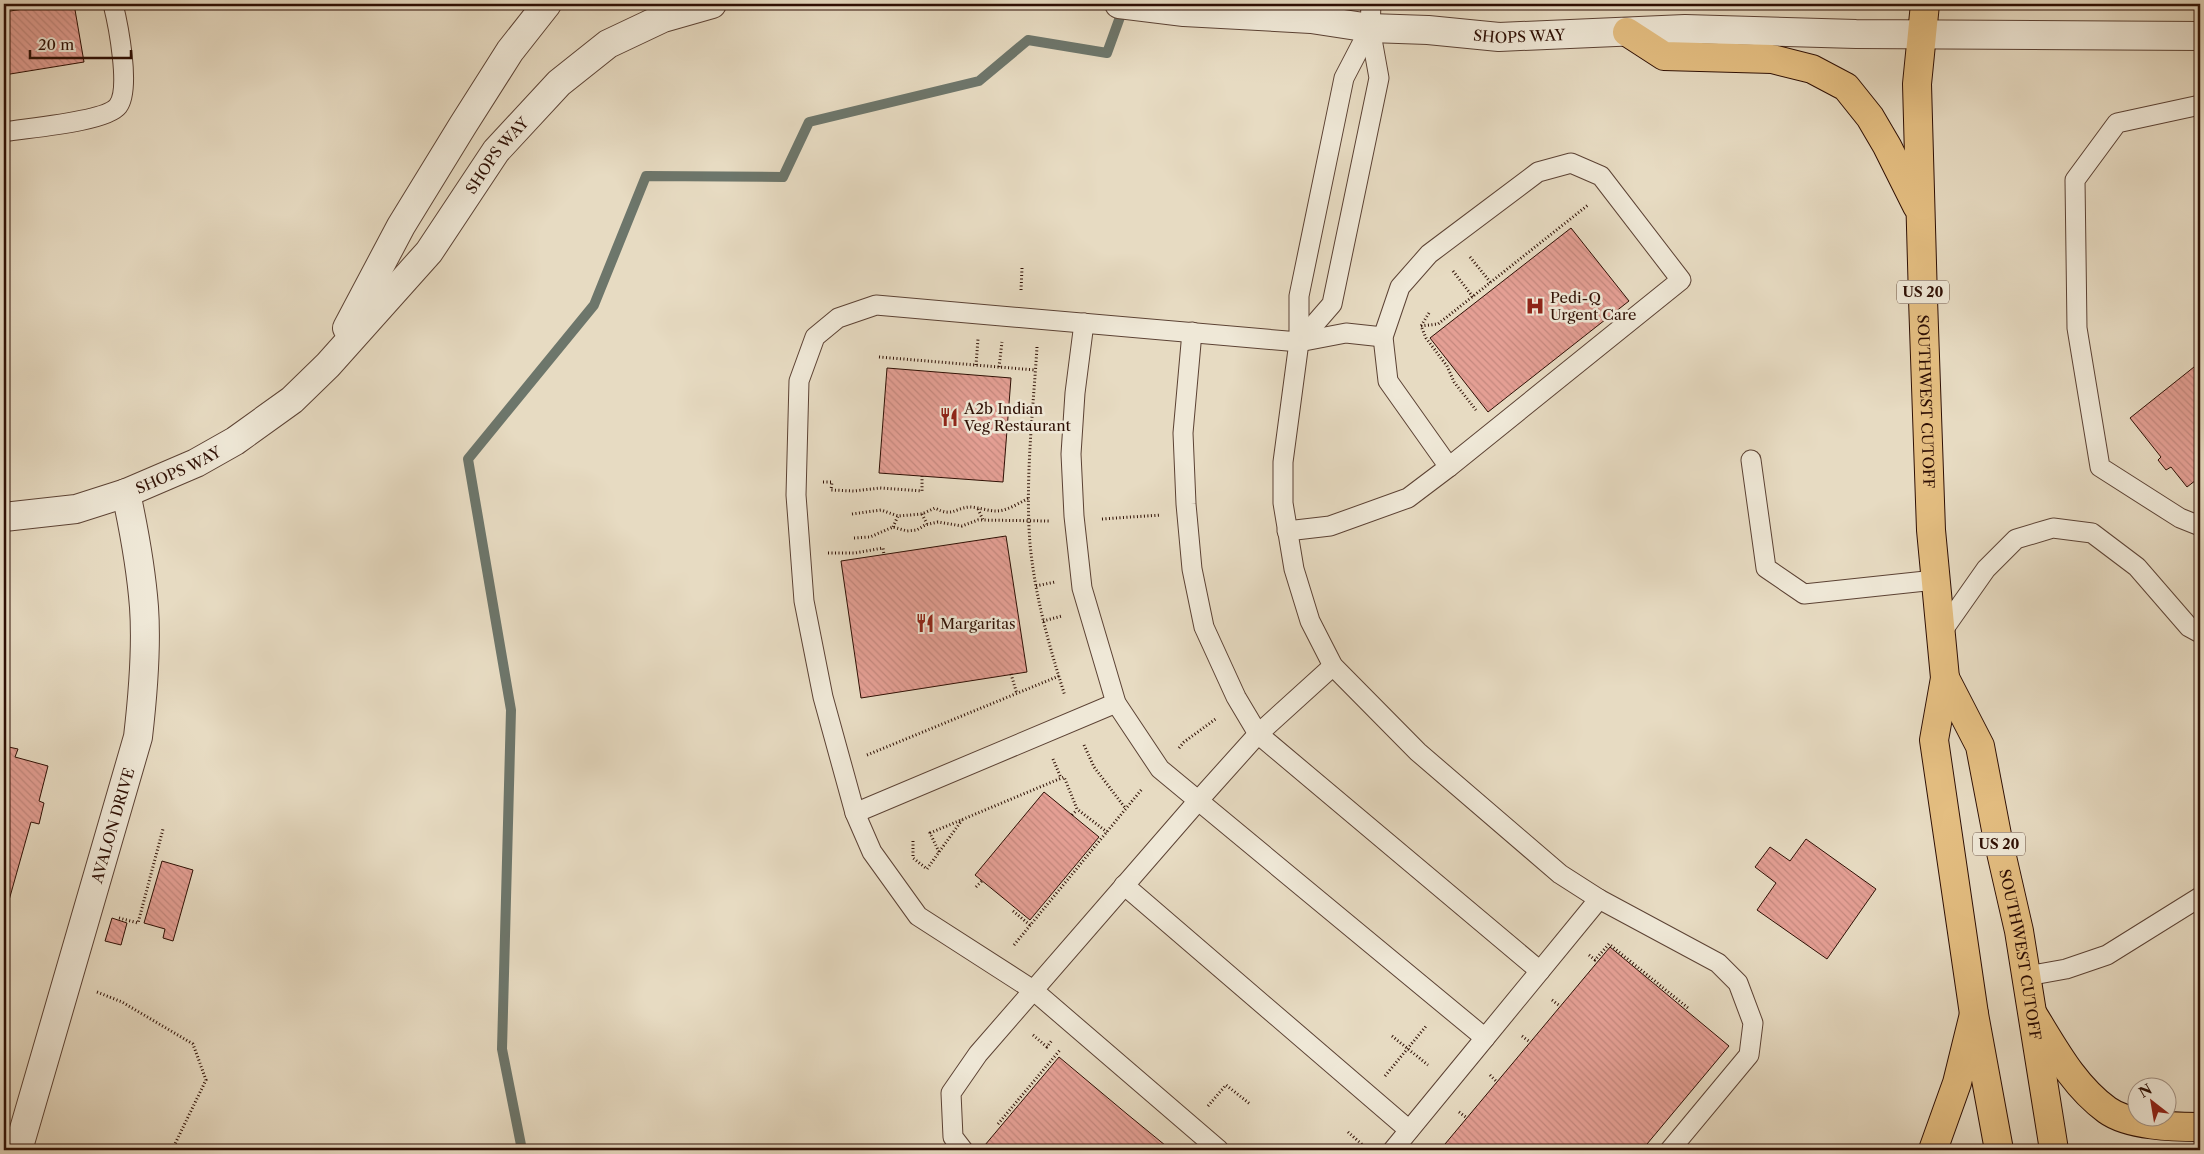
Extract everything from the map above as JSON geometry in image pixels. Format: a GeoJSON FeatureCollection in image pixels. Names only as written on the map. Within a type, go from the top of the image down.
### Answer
{"type":"FeatureCollection","features":[{"type":"Feature","properties":{"kind":"main road","name":"SOUTHWEST CUTOFF"},"geometry":{"type":"LineString","coordinates":[[1925,4],[1918,84],[1921,214],[1931,530],[1946,678],[1934,740],[1974,1014],[1999,1150]]}},
{"type":"Feature","properties":{"kind":"main road"},"geometry":{"type":"LineString","coordinates":[[1627,32],[1664,56],[1772,59],[1812,69],[1846,87],[1870,117],[1879,132],[1921,214]]}},
{"type":"Feature","properties":{"kind":"main road","name":"SOUTHWEST CUTOFF"},"geometry":{"type":"LineString","coordinates":[[1946,678],[1980,746],[2027,976],[2054,1150]]}},
{"type":"Feature","properties":{"kind":"main road"},"geometry":{"type":"LineString","coordinates":[[1933,1150],[1957,1083],[1974,1014]]}},
{"type":"Feature","properties":{"kind":"main road"},"geometry":{"type":"LineString","coordinates":[[2034,1016],[2074,1079],[2108,1111],[2138,1122],[2166,1126],[2200,1127]]}},
{"type":"Feature","properties":{"kind":"street","name":"SHOPS WAY"},"geometry":{"type":"LineString","coordinates":[[328,365],[401,226],[510,51],[547,4]]}},
{"type":"Feature","properties":{"kind":"street","name":"SHOPS WAY"},"geometry":{"type":"LineString","coordinates":[[4,517],[76,509],[126,493],[196,463],[235,440],[292,400],[328,365],[429,252],[496,151],[559,83],[608,44],[663,18],[712,4]]}},
{"type":"Feature","properties":{"kind":"street","name":"SHOPS WAY"},"geometry":{"type":"LineString","coordinates":[[1120,4],[1184,12],[1311,19],[1370,16],[1428,30],[1498,37],[1685,29],[1856,34],[2200,36]]}},
{"type":"Feature","properties":{"kind":"street","name":"AVALON DRIVE"},"geometry":{"type":"LineString","coordinates":[[18,1150],[138,737],[143,694],[144,607],[135,536],[126,493]]}},
{"type":"Feature","properties":{"kind":"lane"},"geometry":{"type":"LineString","coordinates":[[4,132],[97,118],[112,112],[119,105],[125,87],[117,20],[113,4]]}},
{"type":"Feature","properties":{"kind":"lane"},"geometry":{"type":"LineString","coordinates":[[1299,342],[1332,304],[1378,78],[1370,16]]}},
{"type":"Feature","properties":{"kind":"lane"},"geometry":{"type":"LineString","coordinates":[[1370,16],[1344,78],[1299,296],[1299,342],[1283,462],[1283,502],[1294,569],[1310,621],[1333,666],[1418,752],[1560,874],[1600,899],[1718,963],[1738,984],[1753,1023],[1749,1056],[1670,1150]]}},
{"type":"Feature","properties":{"kind":"lane"},"geometry":{"type":"LineString","coordinates":[[2200,105],[2117,123],[2075,180],[2077,328],[2100,466],[2180,518],[2200,526]]}},
{"type":"Feature","properties":{"kind":"lane"},"geometry":{"type":"LineString","coordinates":[[1287,531],[1330,526],[1408,498],[1449,467],[1681,280],[1601,176],[1571,163],[1538,172],[1429,254],[1400,287],[1383,338],[1388,381],[1449,467]]}},
{"type":"Feature","properties":{"kind":"lane"},"geometry":{"type":"LineString","coordinates":[[1219,1150],[1033,990],[918,916],[872,852],[855,813],[823,697],[804,601],[796,494],[799,381],[815,337],[838,318],[876,305],[1299,342],[1346,333],[1383,338]]}},
{"type":"Feature","properties":{"kind":"lane"},"geometry":{"type":"LineString","coordinates":[[1084,323],[1075,393],[1070,454],[1074,516],[1082,588],[1116,703],[1160,769],[1196,802],[1485,1038]]}},
{"type":"Feature","properties":{"kind":"lane"},"geometry":{"type":"LineString","coordinates":[[1192,332],[1183,433],[1192,569],[1204,627],[1236,697],[1258,734],[1540,971]]}},
{"type":"Feature","properties":{"kind":"lane"},"geometry":{"type":"LineString","coordinates":[[1751,460],[1766,568],[1804,594],[1935,580]]}},
{"type":"Feature","properties":{"kind":"lane"},"geometry":{"type":"LineString","coordinates":[[1941,633],[1986,569],[2016,539],[2053,528],[2092,533],[2137,567],[2189,627],[2200,634]]}},
{"type":"Feature","properties":{"kind":"lane"},"geometry":{"type":"LineString","coordinates":[[963,1150],[953,1137],[951,1093],[978,1054],[1196,802],[1258,734],[1333,666]]}},
{"type":"Feature","properties":{"kind":"lane"},"geometry":{"type":"LineString","coordinates":[[855,813],[1116,703]]}},
{"type":"Feature","properties":{"kind":"lane"},"geometry":{"type":"LineString","coordinates":[[1124,886],[1409,1130]]}},
{"type":"Feature","properties":{"kind":"lane"},"geometry":{"type":"LineString","coordinates":[[2027,976],[2066,970],[2108,955],[2200,897]]}},
{"type":"Feature","properties":{"kind":"lane"},"geometry":{"type":"LineString","coordinates":[[1392,1150],[1600,899]]}},
{"type":"Feature","properties":{"kind":"path"},"geometry":{"type":"LineString","coordinates":[[1421,326],[1438,324],[1592,201]]}},
{"type":"Feature","properties":{"kind":"path"},"geometry":{"type":"LineString","coordinates":[[1470,257],[1491,283]]}},
{"type":"Feature","properties":{"kind":"path"},"geometry":{"type":"LineString","coordinates":[[1453,270],[1473,297]]}},
{"type":"Feature","properties":{"kind":"path"},"geometry":{"type":"LineString","coordinates":[[1421,326],[1429,313]]}},
{"type":"Feature","properties":{"kind":"path"},"geometry":{"type":"LineString","coordinates":[[1421,326],[1426,338],[1447,366],[1454,382],[1494,431]]}},
{"type":"Feature","properties":{"kind":"path"},"geometry":{"type":"LineString","coordinates":[[1037,341],[1029,522],[1036,586],[1043,621],[1067,702]]}},
{"type":"Feature","properties":{"kind":"path"},"geometry":{"type":"LineString","coordinates":[[879,357],[1036,370]]}},
{"type":"Feature","properties":{"kind":"path"},"geometry":{"type":"LineString","coordinates":[[822,482],[832,482],[831,490],[854,491],[880,488],[922,492],[922,476]]}},
{"type":"Feature","properties":{"kind":"path"},"geometry":{"type":"LineString","coordinates":[[852,514],[881,510],[898,516],[922,514],[936,508],[944,512],[955,513],[969,508],[995,511],[1008,508],[1029,498]]}},
{"type":"Feature","properties":{"kind":"path"},"geometry":{"type":"LineString","coordinates":[[978,509],[983,520]]}},
{"type":"Feature","properties":{"kind":"path"},"geometry":{"type":"LineString","coordinates":[[922,514],[927,524]]}},
{"type":"Feature","properties":{"kind":"path"},"geometry":{"type":"LineString","coordinates":[[1099,519],[1187,514]]}},
{"type":"Feature","properties":{"kind":"path"},"geometry":{"type":"LineString","coordinates":[[893,527],[898,516]]}},
{"type":"Feature","properties":{"kind":"path"},"geometry":{"type":"LineString","coordinates":[[854,538],[870,536],[893,527],[907,531],[917,530],[927,524],[948,522],[962,526],[978,520],[1052,521]]}},
{"type":"Feature","properties":{"kind":"path"},"geometry":{"type":"LineString","coordinates":[[827,554],[855,553],[883,548],[884,555]]}},
{"type":"Feature","properties":{"kind":"path"},"geometry":{"type":"LineString","coordinates":[[1011,674],[1017,694]]}},
{"type":"Feature","properties":{"kind":"path"},"geometry":{"type":"LineString","coordinates":[[865,756],[1059,676]]}},
{"type":"Feature","properties":{"kind":"path"},"geometry":{"type":"LineString","coordinates":[[1175,752],[1184,742],[1220,715]]}},
{"type":"Feature","properties":{"kind":"path"},"geometry":{"type":"LineString","coordinates":[[1083,742],[1094,767],[1126,808]]}},
{"type":"Feature","properties":{"kind":"path"},"geometry":{"type":"LineString","coordinates":[[939,852],[930,833],[1064,776],[1077,809],[1107,832]]}},
{"type":"Feature","properties":{"kind":"path"},"geometry":{"type":"LineString","coordinates":[[1014,945],[1143,788]]}},
{"type":"Feature","properties":{"kind":"path"},"geometry":{"type":"LineString","coordinates":[[1072,815],[1077,809]]}},
{"type":"Feature","properties":{"kind":"path"},"geometry":{"type":"LineString","coordinates":[[913,841],[913,858],[927,869],[963,819]]}},
{"type":"Feature","properties":{"kind":"path"},"geometry":{"type":"LineString","coordinates":[[110,916],[138,923],[163,829]]}},
{"type":"Feature","properties":{"kind":"path"},"geometry":{"type":"LineString","coordinates":[[976,886],[982,880]]}},
{"type":"Feature","properties":{"kind":"path"},"geometry":{"type":"LineString","coordinates":[[1013,911],[1030,925]]}},
{"type":"Feature","properties":{"kind":"path"},"geometry":{"type":"LineString","coordinates":[[1582,962],[1589,955],[1595,960],[1609,944],[1688,1008]]}},
{"type":"Feature","properties":{"kind":"path"},"geometry":{"type":"LineString","coordinates":[[92,990],[122,1002],[194,1044],[206,1080],[172,1150]]}},
{"type":"Feature","properties":{"kind":"path"},"geometry":{"type":"LineString","coordinates":[[1546,1007],[1558,992]]}},
{"type":"Feature","properties":{"kind":"path"},"geometry":{"type":"LineString","coordinates":[[1552,1000],[1560,1006]]}},
{"type":"Feature","properties":{"kind":"path"},"geometry":{"type":"LineString","coordinates":[[1369,1096],[1444,1004]]}},
{"type":"Feature","properties":{"kind":"path"},"geometry":{"type":"LineString","coordinates":[[1516,1042],[1528,1028]]}},
{"type":"Feature","properties":{"kind":"path"},"geometry":{"type":"LineString","coordinates":[[1522,1035],[1530,1042]]}},
{"type":"Feature","properties":{"kind":"path"},"geometry":{"type":"LineString","coordinates":[[1392,1036],[1434,1070]]}},
{"type":"Feature","properties":{"kind":"path"},"geometry":{"type":"LineString","coordinates":[[998,1124],[1064,1046]]}},
{"type":"Feature","properties":{"kind":"path"},"geometry":{"type":"LineString","coordinates":[[1484,1081],[1495,1068]]}},
{"type":"Feature","properties":{"kind":"path"},"geometry":{"type":"LineString","coordinates":[[1489,1074],[1497,1082]]}},
{"type":"Feature","properties":{"kind":"path"},"geometry":{"type":"LineString","coordinates":[[1205,1110],[1226,1085],[1250,1104]]}},
{"type":"Feature","properties":{"kind":"path"},"geometry":{"type":"LineString","coordinates":[[1453,1119],[1463,1106]]}},
{"type":"Feature","properties":{"kind":"path"},"geometry":{"type":"LineString","coordinates":[[1459,1112],[1466,1118]]}},
{"type":"Feature","properties":{"kind":"path"},"geometry":{"type":"LineString","coordinates":[[1348,1132],[1369,1150]]}},
{"type":"Feature","properties":{"kind":"building"},"geometry":{"type":"Polygon","coordinates":[[[54,4],[74,4],[84,62],[4,75],[4,12],[54,4]]]}},
{"type":"Feature","properties":{"kind":"building"},"geometry":{"type":"Polygon","coordinates":[[[1571,228],[1629,301],[1488,412],[1430,338],[1571,228]]]}},
{"type":"Feature","properties":{"kind":"building"},"geometry":{"type":"Polygon","coordinates":[[[2199,363],[2200,477],[2187,487],[2171,467],[2166,470],[2158,460],[2161,457],[2130,418],[2199,363]]]}},
{"type":"Feature","properties":{"kind":"building"},"geometry":{"type":"Polygon","coordinates":[[[887,368],[1011,378],[1003,482],[879,473],[887,368]]]}},
{"type":"Feature","properties":{"kind":"building"},"geometry":{"type":"Polygon","coordinates":[[[1006,536],[1027,672],[861,698],[841,561],[1006,536]]]}},
{"type":"Feature","properties":{"kind":"building"},"geometry":{"type":"Polygon","coordinates":[[[4,746],[18,749],[15,757],[48,766],[39,801],[44,803],[39,824],[31,822],[4,918],[4,746]]]}},
{"type":"Feature","properties":{"kind":"building"},"geometry":{"type":"Polygon","coordinates":[[[1044,792],[1099,837],[1030,920],[975,875],[1044,792]]]}},
{"type":"Feature","properties":{"kind":"building"},"geometry":{"type":"Polygon","coordinates":[[[1806,839],[1876,889],[1827,959],[1757,910],[1776,883],[1755,867],[1770,847],[1790,861],[1806,839]]]}},
{"type":"Feature","properties":{"kind":"building"},"geometry":{"type":"Polygon","coordinates":[[[162,861],[193,870],[173,941],[163,938],[165,929],[144,923],[162,861]]]}},
{"type":"Feature","properties":{"kind":"building"},"geometry":{"type":"Polygon","coordinates":[[[112,918],[127,923],[121,945],[105,941],[112,918]]]}},
{"type":"Feature","properties":{"kind":"building"},"geometry":{"type":"Polygon","coordinates":[[[1610,947],[1729,1046],[1642,1150],[1440,1150],[1610,947]]]}},
{"type":"Feature","properties":{"kind":"building"},"geometry":{"type":"Polygon","coordinates":[[[1059,1057],[1171,1150],[991,1150],[985,1145],[1059,1057]]]}},
{"type":"Feature","properties":{"kind":"waterway"},"geometry":{"type":"LineString","coordinates":[[522,1150],[502,1049],[511,710],[468,459],[594,305],[646,176],[783,177],[809,122],[979,81],[1028,40],[1107,53],[1124,6]]}},
{"type":"Feature","properties":{"kind":"place","name":"Pedi-Q Urgent Care"},"geometry":{"type":"Point","coordinates":[1535,306]}},
{"type":"Feature","properties":{"kind":"place","name":"A2b Indian Veg Restaurant"},"geometry":{"type":"Point","coordinates":[949,417]}},
{"type":"Feature","properties":{"kind":"place","name":"Margaritas"},"geometry":{"type":"Point","coordinates":[925,623]}}]}
